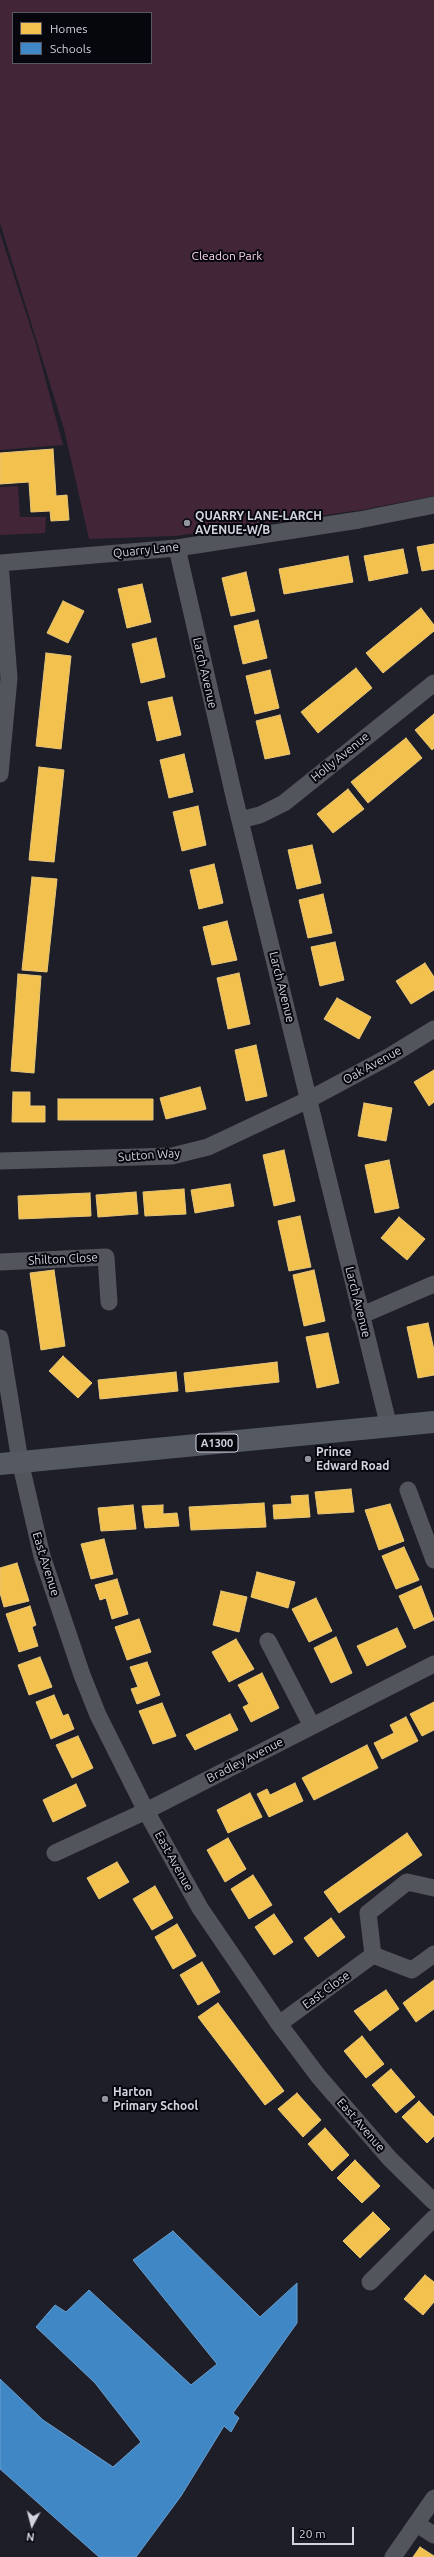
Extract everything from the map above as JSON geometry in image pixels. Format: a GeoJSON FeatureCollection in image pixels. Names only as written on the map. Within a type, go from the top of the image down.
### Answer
{"type":"FeatureCollection","features":[{"type":"Feature","properties":{"kind":"main road","name":"A1300"},"geometry":{"type":"LineString","coordinates":[[10,1463],[434,1422]]}},
{"type":"Feature","properties":{"kind":"street","name":"Quarry Lane"},"geometry":{"type":"LineString","coordinates":[[0,563],[177,548],[360,520],[434,505]]}},
{"type":"Feature","properties":{"kind":"street","name":"Larch Avenue"},"geometry":{"type":"LineString","coordinates":[[177,548],[240,820],[310,1099],[360,1316],[390,1426]]}},
{"type":"Feature","properties":{"kind":"street"},"geometry":{"type":"LineString","coordinates":[[0,563],[9,678],[0,774]]}},
{"type":"Feature","properties":{"kind":"street","name":"Holly Avenue"},"geometry":{"type":"LineString","coordinates":[[240,820],[260,815],[280,806],[434,682]]}},
{"type":"Feature","properties":{"kind":"street","name":"Oak Avenue"},"geometry":{"type":"LineString","coordinates":[[310,1099],[390,1056],[434,1029]]}},
{"type":"Feature","properties":{"kind":"street","name":"Sutton Way"},"geometry":{"type":"LineString","coordinates":[[0,1161],[172,1156],[208,1147],[310,1099]]}},
{"type":"Feature","properties":{"kind":"street","name":"Shilton Close"},"geometry":{"type":"LineString","coordinates":[[0,1262],[106,1257],[109,1302]]}},
{"type":"Feature","properties":{"kind":"street"},"geometry":{"type":"LineString","coordinates":[[360,1316],[434,1284]]}},
{"type":"Feature","properties":{"kind":"street","name":"East Avenue"},"geometry":{"type":"LineString","coordinates":[[0,1338],[10,1463],[82,1675],[98,1715],[146,1811],[200,1908],[279,2024],[329,2089],[390,2159],[434,2202]]}},
{"type":"Feature","properties":{"kind":"street"},"geometry":{"type":"LineString","coordinates":[[408,1490],[434,1560]]}},
{"type":"Feature","properties":{"kind":"street"},"geometry":{"type":"LineString","coordinates":[[268,1641],[312,1726]]}},
{"type":"Feature","properties":{"kind":"street","name":"Bradley Avenue"},"geometry":{"type":"LineString","coordinates":[[55,1854],[146,1811],[434,1664]]}},
{"type":"Feature","properties":{"kind":"street"},"geometry":{"type":"LineString","coordinates":[[434,1888],[407,1882],[368,1913],[373,1955],[412,1970],[434,1954]]}},
{"type":"Feature","properties":{"kind":"street","name":"East Close"},"geometry":{"type":"LineString","coordinates":[[279,2024],[373,1955]]}},
{"type":"Feature","properties":{"kind":"street"},"geometry":{"type":"LineString","coordinates":[[370,2282],[434,2218]]}},
{"type":"Feature","properties":{"kind":"street"},"geometry":{"type":"LineString","coordinates":[[393,2557],[434,2498]]}},
{"type":"Feature","properties":{"kind":"street"},"geometry":{"type":"LineString","coordinates":[[417,2524],[434,2535]]}},
{"type":"Feature","properties":{"kind":"green space","name":"Cleadon Park"},"geometry":{"type":"Polygon","coordinates":[[[0,0],[434,0],[434,496],[361,510],[175,536],[89,539],[64,429],[0,223],[0,0]]]}},
{"type":"Feature","properties":{"kind":"green space"},"geometry":{"type":"Polygon","coordinates":[[[0,233],[36,344],[63,445],[0,450],[0,233]]]}},
{"type":"Feature","properties":{"kind":"green space"},"geometry":{"type":"Polygon","coordinates":[[[18,486],[20,517],[46,517],[45,533],[0,535],[0,487],[18,486]]]}},
{"type":"Feature","properties":{"kind":"building: Homes"},"geometry":{"type":"Polygon","coordinates":[[[53,449],[56,496],[67,495],[69,520],[51,521],[50,511],[31,512],[29,482],[0,484],[0,453],[53,449]]]}},
{"type":"Feature","properties":{"kind":"building: Homes"},"geometry":{"type":"Polygon","coordinates":[[[434,544],[434,569],[422,571],[417,547],[434,544]]]}},
{"type":"Feature","properties":{"kind":"building: Homes"},"geometry":{"type":"Polygon","coordinates":[[[403,549],[408,573],[369,581],[364,556],[403,549]]]}},
{"type":"Feature","properties":{"kind":"building: Homes"},"geometry":{"type":"Polygon","coordinates":[[[348,556],[353,582],[284,594],[279,569],[348,556]]]}},
{"type":"Feature","properties":{"kind":"building: Homes"},"geometry":{"type":"Polygon","coordinates":[[[246,572],[255,611],[231,616],[222,578],[246,572]]]}},
{"type":"Feature","properties":{"kind":"building: Homes"},"geometry":{"type":"Polygon","coordinates":[[[142,584],[151,622],[127,628],[118,589],[142,584]]]}},
{"type":"Feature","properties":{"kind":"building: Homes"},"geometry":{"type":"Polygon","coordinates":[[[63,601],[84,611],[68,643],[47,633],[63,601]]]}},
{"type":"Feature","properties":{"kind":"building: Homes"},"geometry":{"type":"Polygon","coordinates":[[[421,608],[434,625],[434,631],[383,673],[366,653],[421,608]]]}},
{"type":"Feature","properties":{"kind":"building: Homes"},"geometry":{"type":"Polygon","coordinates":[[[258,620],[267,658],[243,664],[234,626],[258,620]]]}},
{"type":"Feature","properties":{"kind":"building: Homes"},"geometry":{"type":"Polygon","coordinates":[[[156,638],[165,677],[141,683],[132,644],[156,638]]]}},
{"type":"Feature","properties":{"kind":"building: Homes"},"geometry":{"type":"Polygon","coordinates":[[[46,653],[71,656],[61,749],[36,746],[46,653]]]}},
{"type":"Feature","properties":{"kind":"building: Homes"},"geometry":{"type":"Polygon","coordinates":[[[356,668],[372,688],[318,733],[301,712],[356,668]]]}},
{"type":"Feature","properties":{"kind":"building: Homes"},"geometry":{"type":"Polygon","coordinates":[[[270,670],[279,708],[255,714],[246,676],[270,670]]]}},
{"type":"Feature","properties":{"kind":"building: Homes"},"geometry":{"type":"Polygon","coordinates":[[[172,697],[181,735],[157,741],[148,702],[172,697]]]}},
{"type":"Feature","properties":{"kind":"building: Homes"},"geometry":{"type":"Polygon","coordinates":[[[434,714],[434,748],[432,750],[415,730],[434,714]]]}},
{"type":"Feature","properties":{"kind":"building: Homes"},"geometry":{"type":"Polygon","coordinates":[[[280,715],[290,754],[265,759],[256,721],[280,715]]]}},
{"type":"Feature","properties":{"kind":"building: Homes"},"geometry":{"type":"Polygon","coordinates":[[[406,738],[422,758],[368,803],[351,782],[406,738]]]}},
{"type":"Feature","properties":{"kind":"building: Homes"},"geometry":{"type":"Polygon","coordinates":[[[184,754],[193,792],[169,798],[160,760],[184,754]]]}},
{"type":"Feature","properties":{"kind":"building: Homes"},"geometry":{"type":"Polygon","coordinates":[[[39,767],[64,770],[54,862],[29,860],[39,767]]]}},
{"type":"Feature","properties":{"kind":"building: Homes"},"geometry":{"type":"Polygon","coordinates":[[[348,789],[364,809],[333,833],[317,814],[348,789]]]}},
{"type":"Feature","properties":{"kind":"building: Homes"},"geometry":{"type":"Polygon","coordinates":[[[198,806],[206,845],[182,851],[173,812],[198,806]]]}},
{"type":"Feature","properties":{"kind":"building: Homes"},"geometry":{"type":"Polygon","coordinates":[[[312,845],[321,883],[297,889],[288,850],[312,845]]]}},
{"type":"Feature","properties":{"kind":"building: Homes"},"geometry":{"type":"Polygon","coordinates":[[[214,864],[223,903],[199,909],[190,870],[214,864]]]}},
{"type":"Feature","properties":{"kind":"building: Homes"},"geometry":{"type":"Polygon","coordinates":[[[32,877],[57,879],[47,972],[22,970],[32,877]]]}},
{"type":"Feature","properties":{"kind":"building: Homes"},"geometry":{"type":"Polygon","coordinates":[[[323,894],[332,933],[308,938],[299,900],[323,894]]]}},
{"type":"Feature","properties":{"kind":"building: Homes"},"geometry":{"type":"Polygon","coordinates":[[[227,921],[237,960],[212,965],[203,927],[227,921]]]}},
{"type":"Feature","properties":{"kind":"building: Homes"},"geometry":{"type":"Polygon","coordinates":[[[335,942],[344,980],[320,986],[311,947],[335,942]]]}},
{"type":"Feature","properties":{"kind":"building: Homes"},"geometry":{"type":"Polygon","coordinates":[[[425,963],[434,977],[434,990],[411,1004],[396,981],[425,963]]]}},
{"type":"Feature","properties":{"kind":"building: Homes"},"geometry":{"type":"Polygon","coordinates":[[[239,973],[250,1024],[228,1029],[217,978],[239,973]]]}},
{"type":"Feature","properties":{"kind":"building: Homes"},"geometry":{"type":"Polygon","coordinates":[[[18,974],[41,976],[34,1073],[11,1071],[18,974]]]}},
{"type":"Feature","properties":{"kind":"building: Homes"},"geometry":{"type":"Polygon","coordinates":[[[337,998],[371,1017],[359,1039],[324,1019],[337,998]]]}},
{"type":"Feature","properties":{"kind":"building: Homes"},"geometry":{"type":"Polygon","coordinates":[[[256,1045],[267,1096],[246,1101],[235,1050],[256,1045]]]}},
{"type":"Feature","properties":{"kind":"building: Homes"},"geometry":{"type":"Polygon","coordinates":[[[434,1070],[434,1102],[429,1106],[414,1082],[434,1070]]]}},
{"type":"Feature","properties":{"kind":"building: Homes"},"geometry":{"type":"Polygon","coordinates":[[[200,1087],[206,1109],[166,1119],[160,1098],[200,1087]]]}},
{"type":"Feature","properties":{"kind":"building: Homes"},"geometry":{"type":"Polygon","coordinates":[[[13,1092],[30,1092],[30,1106],[45,1106],[45,1122],[12,1122],[13,1092]]]}},
{"type":"Feature","properties":{"kind":"building: Homes"},"geometry":{"type":"Polygon","coordinates":[[[58,1099],[153,1099],[153,1120],[58,1120],[58,1099]]]}},
{"type":"Feature","properties":{"kind":"building: Homes"},"geometry":{"type":"Polygon","coordinates":[[[364,1103],[392,1108],[386,1141],[358,1136],[364,1103]]]}},
{"type":"Feature","properties":{"kind":"building: Homes"},"geometry":{"type":"Polygon","coordinates":[[[284,1150],[295,1201],[274,1206],[263,1155],[284,1150]]]}},
{"type":"Feature","properties":{"kind":"building: Homes"},"geometry":{"type":"Polygon","coordinates":[[[389,1160],[399,1208],[375,1213],[365,1165],[389,1160]]]}},
{"type":"Feature","properties":{"kind":"building: Homes"},"geometry":{"type":"Polygon","coordinates":[[[230,1184],[234,1206],[195,1213],[191,1190],[230,1184]]]}},
{"type":"Feature","properties":{"kind":"building: Homes"},"geometry":{"type":"Polygon","coordinates":[[[184,1189],[186,1214],[145,1216],[143,1192],[184,1189]]]}},
{"type":"Feature","properties":{"kind":"building: Homes"},"geometry":{"type":"Polygon","coordinates":[[[136,1192],[138,1214],[98,1217],[96,1195],[136,1192]]]}},
{"type":"Feature","properties":{"kind":"building: Homes"},"geometry":{"type":"Polygon","coordinates":[[[90,1193],[91,1216],[19,1219],[18,1196],[90,1193]]]}},
{"type":"Feature","properties":{"kind":"building: Homes"},"geometry":{"type":"Polygon","coordinates":[[[300,1216],[311,1267],[289,1271],[278,1221],[300,1216]]]}},
{"type":"Feature","properties":{"kind":"building: Homes"},"geometry":{"type":"Polygon","coordinates":[[[399,1217],[425,1239],[407,1260],[381,1238],[399,1217]]]}},
{"type":"Feature","properties":{"kind":"building: Homes"},"geometry":{"type":"Polygon","coordinates":[[[54,1270],[65,1346],[41,1350],[30,1273],[54,1270]]]}},
{"type":"Feature","properties":{"kind":"building: Homes"},"geometry":{"type":"Polygon","coordinates":[[[314,1270],[325,1321],[304,1326],[293,1275],[314,1270]]]}},
{"type":"Feature","properties":{"kind":"building: Homes"},"geometry":{"type":"Polygon","coordinates":[[[428,1323],[434,1350],[434,1375],[418,1378],[407,1327],[428,1323]]]}},
{"type":"Feature","properties":{"kind":"building: Homes"},"geometry":{"type":"Polygon","coordinates":[[[328,1333],[339,1383],[317,1388],[306,1337],[328,1333]]]}},
{"type":"Feature","properties":{"kind":"building: Homes"},"geometry":{"type":"Polygon","coordinates":[[[63,1356],[92,1383],[78,1398],[49,1371],[63,1356]]]}},
{"type":"Feature","properties":{"kind":"building: Homes"},"geometry":{"type":"Polygon","coordinates":[[[277,1362],[279,1382],[186,1392],[184,1373],[277,1362]]]}},
{"type":"Feature","properties":{"kind":"building: Homes"},"geometry":{"type":"Polygon","coordinates":[[[176,1372],[178,1391],[100,1399],[98,1380],[176,1372]]]}},
{"type":"Feature","properties":{"kind":"building: Homes"},"geometry":{"type":"Polygon","coordinates":[[[351,1489],[354,1512],[318,1514],[315,1492],[351,1489]]]}},
{"type":"Feature","properties":{"kind":"building: Homes"},"geometry":{"type":"Polygon","coordinates":[[[308,1495],[310,1517],[274,1519],[273,1505],[292,1504],[291,1496],[308,1495]]]}},
{"type":"Feature","properties":{"kind":"building: Homes"},"geometry":{"type":"Polygon","coordinates":[[[264,1503],[266,1527],[191,1530],[189,1507],[264,1503]]]}},
{"type":"Feature","properties":{"kind":"building: Homes"},"geometry":{"type":"Polygon","coordinates":[[[390,1504],[404,1541],[379,1550],[365,1510],[390,1504]]]}},
{"type":"Feature","properties":{"kind":"building: Homes"},"geometry":{"type":"Polygon","coordinates":[[[133,1505],[136,1529],[101,1531],[98,1508],[133,1505]]]}},
{"type":"Feature","properties":{"kind":"building: Homes"},"geometry":{"type":"Polygon","coordinates":[[[163,1505],[163,1514],[177,1513],[179,1526],[145,1528],[142,1506],[163,1505]]]}},
{"type":"Feature","properties":{"kind":"building: Homes"},"geometry":{"type":"Polygon","coordinates":[[[104,1539],[113,1574],[91,1579],[81,1544],[104,1539]]]}},
{"type":"Feature","properties":{"kind":"building: Homes"},"geometry":{"type":"Polygon","coordinates":[[[404,1547],[419,1580],[396,1589],[382,1556],[404,1547]]]}},
{"type":"Feature","properties":{"kind":"building: Homes"},"geometry":{"type":"Polygon","coordinates":[[[17,1563],[29,1601],[4,1607],[0,1593],[0,1568],[17,1563]]]}},
{"type":"Feature","properties":{"kind":"building: Homes"},"geometry":{"type":"Polygon","coordinates":[[[257,1572],[295,1582],[288,1608],[251,1597],[257,1572]]]}},
{"type":"Feature","properties":{"kind":"building: Homes"},"geometry":{"type":"Polygon","coordinates":[[[117,1579],[128,1614],[112,1619],[106,1598],[100,1600],[95,1585],[117,1579]]]}},
{"type":"Feature","properties":{"kind":"building: Homes"},"geometry":{"type":"Polygon","coordinates":[[[421,1586],[434,1620],[414,1629],[399,1596],[421,1586]]]}},
{"type":"Feature","properties":{"kind":"building: Homes"},"geometry":{"type":"Polygon","coordinates":[[[221,1591],[247,1597],[239,1632],[213,1625],[221,1591]]]}},
{"type":"Feature","properties":{"kind":"building: Homes"},"geometry":{"type":"Polygon","coordinates":[[[316,1598],[332,1631],[309,1642],[292,1609],[316,1598]]]}},
{"type":"Feature","properties":{"kind":"building: Homes"},"geometry":{"type":"Polygon","coordinates":[[[30,1606],[36,1625],[32,1627],[38,1646],[19,1652],[6,1614],[30,1606]]]}},
{"type":"Feature","properties":{"kind":"building: Homes"},"geometry":{"type":"Polygon","coordinates":[[[139,1619],[151,1652],[127,1660],[115,1627],[139,1619]]]}},
{"type":"Feature","properties":{"kind":"building: Homes"},"geometry":{"type":"Polygon","coordinates":[[[397,1628],[406,1647],[367,1666],[357,1646],[397,1628]]]}},
{"type":"Feature","properties":{"kind":"building: Homes"},"geometry":{"type":"Polygon","coordinates":[[[336,1637],[352,1673],[331,1683],[314,1648],[336,1637]]]}},
{"type":"Feature","properties":{"kind":"building: Homes"},"geometry":{"type":"Polygon","coordinates":[[[236,1639],[254,1669],[229,1682],[212,1652],[236,1639]]]}},
{"type":"Feature","properties":{"kind":"building: Homes"},"geometry":{"type":"Polygon","coordinates":[[[40,1657],[52,1687],[29,1695],[18,1665],[40,1657]]]}},
{"type":"Feature","properties":{"kind":"building: Homes"},"geometry":{"type":"Polygon","coordinates":[[[147,1662],[160,1695],[137,1704],[131,1689],[138,1687],[130,1667],[147,1662]]]}},
{"type":"Feature","properties":{"kind":"building: Homes"},"geometry":{"type":"Polygon","coordinates":[[[262,1673],[279,1708],[251,1722],[243,1707],[249,1704],[238,1685],[262,1673]]]}},
{"type":"Feature","properties":{"kind":"building: Homes"},"geometry":{"type":"Polygon","coordinates":[[[54,1695],[63,1716],[68,1714],[74,1729],[51,1739],[36,1702],[54,1695]]]}},
{"type":"Feature","properties":{"kind":"building: Homes"},"geometry":{"type":"Polygon","coordinates":[[[434,1702],[434,1730],[422,1736],[410,1714],[434,1702]]]}},
{"type":"Feature","properties":{"kind":"building: Homes"},"geometry":{"type":"Polygon","coordinates":[[[162,1703],[176,1736],[153,1744],[139,1711],[162,1703]]]}},
{"type":"Feature","properties":{"kind":"building: Homes"},"geometry":{"type":"Polygon","coordinates":[[[230,1714],[238,1730],[195,1750],[186,1735],[230,1714]]]}},
{"type":"Feature","properties":{"kind":"building: Homes"},"geometry":{"type":"Polygon","coordinates":[[[406,1717],[418,1741],[382,1759],[374,1743],[394,1733],[390,1725],[406,1717]]]}},
{"type":"Feature","properties":{"kind":"building: Homes"},"geometry":{"type":"Polygon","coordinates":[[[78,1736],[93,1768],[72,1778],[56,1745],[78,1736]]]}},
{"type":"Feature","properties":{"kind":"building: Homes"},"geometry":{"type":"Polygon","coordinates":[[[367,1745],[378,1768],[314,1800],[302,1778],[367,1745]]]}},
{"type":"Feature","properties":{"kind":"building: Homes"},"geometry":{"type":"Polygon","coordinates":[[[295,1783],[303,1801],[269,1817],[257,1794],[267,1789],[270,1795],[295,1783]]]}},
{"type":"Feature","properties":{"kind":"building: Homes"},"geometry":{"type":"Polygon","coordinates":[[[76,1784],[86,1806],[53,1822],[43,1800],[76,1784]]]}},
{"type":"Feature","properties":{"kind":"building: Homes"},"geometry":{"type":"Polygon","coordinates":[[[250,1793],[262,1817],[228,1833],[217,1810],[250,1793]]]}},
{"type":"Feature","properties":{"kind":"building: Homes"},"geometry":{"type":"Polygon","coordinates":[[[407,1833],[422,1855],[339,1913],[324,1892],[407,1833]]]}},
{"type":"Feature","properties":{"kind":"building: Homes"},"geometry":{"type":"Polygon","coordinates":[[[228,1838],[246,1869],[225,1882],[207,1850],[228,1838]]]}},
{"type":"Feature","properties":{"kind":"building: Homes"},"geometry":{"type":"Polygon","coordinates":[[[117,1862],[129,1882],[99,1899],[87,1878],[117,1862]]]}},
{"type":"Feature","properties":{"kind":"building: Homes"},"geometry":{"type":"Polygon","coordinates":[[[253,1875],[272,1905],[249,1919],[231,1889],[253,1875]]]}},
{"type":"Feature","properties":{"kind":"building: Homes"},"geometry":{"type":"Polygon","coordinates":[[[155,1886],[173,1918],[152,1930],[133,1899],[155,1886]]]}},
{"type":"Feature","properties":{"kind":"building: Homes"},"geometry":{"type":"Polygon","coordinates":[[[274,1914],[293,1942],[274,1955],[255,1927],[274,1914]]]}},
{"type":"Feature","properties":{"kind":"building: Homes"},"geometry":{"type":"Polygon","coordinates":[[[331,1918],[345,1937],[318,1957],[304,1938],[331,1918]]]}},
{"type":"Feature","properties":{"kind":"building: Homes"},"geometry":{"type":"Polygon","coordinates":[[[177,1924],[196,1956],[173,1969],[155,1937],[177,1924]]]}},
{"type":"Feature","properties":{"kind":"building: Homes"},"geometry":{"type":"Polygon","coordinates":[[[202,1962],[220,1992],[198,2005],[180,1975],[202,1962]]]}},
{"type":"Feature","properties":{"kind":"building: Homes"},"geometry":{"type":"Polygon","coordinates":[[[434,1980],[434,2009],[416,2022],[403,2003],[434,1980]]]}},
{"type":"Feature","properties":{"kind":"building: Homes"},"geometry":{"type":"Polygon","coordinates":[[[386,1990],[399,2009],[370,2031],[354,2011],[386,1990]]]}},
{"type":"Feature","properties":{"kind":"building: Homes"},"geometry":{"type":"Polygon","coordinates":[[[218,2003],[284,2091],[265,2105],[198,2017],[218,2003]]]}},
{"type":"Feature","properties":{"kind":"building: Homes"},"geometry":{"type":"Polygon","coordinates":[[[362,2036],[384,2064],[366,2078],[344,2051],[362,2036]]]}},
{"type":"Feature","properties":{"kind":"building: Homes"},"geometry":{"type":"Polygon","coordinates":[[[391,2069],[415,2097],[396,2113],[372,2085],[391,2069]]]}},
{"type":"Feature","properties":{"kind":"building: Homes"},"geometry":{"type":"Polygon","coordinates":[[[297,2093],[321,2120],[303,2137],[278,2109],[297,2093]]]}},
{"type":"Feature","properties":{"kind":"building: Homes"},"geometry":{"type":"Polygon","coordinates":[[[419,2101],[434,2117],[434,2136],[427,2143],[402,2117],[419,2101]]]}},
{"type":"Feature","properties":{"kind":"building: Homes"},"geometry":{"type":"Polygon","coordinates":[[[325,2128],[349,2155],[332,2171],[308,2144],[325,2128]]]}},
{"type":"Feature","properties":{"kind":"building: Homes"},"geometry":{"type":"Polygon","coordinates":[[[355,2160],[380,2186],[362,2203],[337,2178],[355,2160]]]}},
{"type":"Feature","properties":{"kind":"building: Homes"},"geometry":{"type":"Polygon","coordinates":[[[373,2212],[390,2229],[360,2258],[343,2241],[373,2212]]]}},
{"type":"Feature","properties":{"kind":"building: Homes"},"geometry":{"type":"Polygon","coordinates":[[[425,2275],[434,2282],[434,2302],[423,2315],[404,2299],[425,2275]]]}},
{"type":"Feature","properties":{"kind":"building: Homes"},"geometry":{"type":"Polygon","coordinates":[[[420,2547],[434,2556],[434,2557],[413,2557],[420,2547]]]}},
{"type":"Feature","properties":{"kind":"building: Schools"},"geometry":{"type":"Polygon","coordinates":[[[173,2231],[260,2317],[297,2283],[297,2323],[233,2413],[239,2418],[231,2432],[224,2426],[181,2496],[136,2557],[99,2557],[0,2469],[0,2379],[43,2420],[113,2467],[141,2442],[95,2383],[36,2327],[55,2305],[66,2312],[89,2290],[191,2385],[217,2364],[133,2260],[173,2231]]]}},
{"type":"Feature","properties":{"kind":"place","name":"QUARRY LANE-LARCH AVENUE-W/B"},"geometry":{"type":"Point","coordinates":[187,523]}},
{"type":"Feature","properties":{"kind":"place","name":"Prince Edward Road"},"geometry":{"type":"Point","coordinates":[308,1459]}},
{"type":"Feature","properties":{"kind":"place","name":"Harton Primary School"},"geometry":{"type":"Point","coordinates":[105,2099]}}]}
